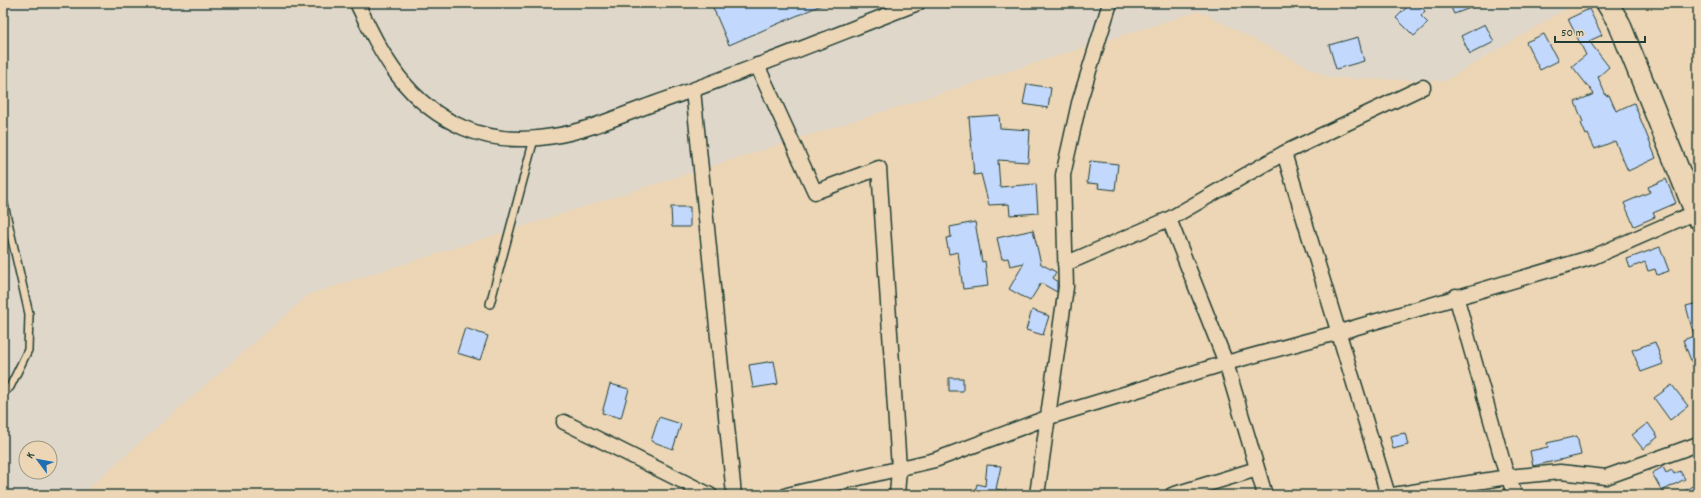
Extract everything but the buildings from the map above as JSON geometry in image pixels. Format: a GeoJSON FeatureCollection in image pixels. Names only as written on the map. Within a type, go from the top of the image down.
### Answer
{"type":"FeatureCollection","features":[{"type":"Feature","properties":{"kind":"street"},"geometry":{"type":"LineString","coordinates":[[357,3],[378,47],[392,69],[405,86],[424,105],[445,119],[484,135],[534,139],[576,131],[693,90],[918,3]]}},
{"type":"Feature","properties":{"kind":"street"},"geometry":{"type":"LineString","coordinates":[[1037,495],[1066,288],[1063,175],[1078,104],[1110,3]]}},
{"type":"Feature","properties":{"kind":"street"},"geometry":{"type":"LineString","coordinates":[[787,495],[935,460],[1049,417],[1226,363],[1340,332],[1456,296],[1593,257],[1695,204],[1618,13],[1607,3]]}},
{"type":"Feature","properties":{"kind":"street"},"geometry":{"type":"LineString","coordinates":[[757,65],[815,192],[879,168],[899,468],[897,495]]}},
{"type":"Feature","properties":{"kind":"street"},"geometry":{"type":"LineString","coordinates":[[1065,264],[1169,219],[1284,153],[1423,87]]}},
{"type":"Feature","properties":{"kind":"street"},"geometry":{"type":"LineString","coordinates":[[693,90],[734,495]]}},
{"type":"Feature","properties":{"kind":"street"},"geometry":{"type":"LineString","coordinates":[[1284,153],[1340,332],[1388,495]]}},
{"type":"Feature","properties":{"kind":"street"},"geometry":{"type":"LineString","coordinates":[[1169,219],[1226,363],[1265,495]]}},
{"type":"Feature","properties":{"kind":"street"},"geometry":{"type":"LineString","coordinates":[[1456,296],[1508,477],[1515,495]]}},
{"type":"Feature","properties":{"kind":"street"},"geometry":{"type":"LineString","coordinates":[[564,422],[710,495]]}},
{"type":"Feature","properties":{"kind":"street"},"geometry":{"type":"LineString","coordinates":[[1393,495],[1508,477],[1560,472],[1606,477],[1698,444]]}},
{"type":"Feature","properties":{"kind":"street"},"geometry":{"type":"LineString","coordinates":[[1172,495],[1257,469]]}},
{"type":"Feature","properties":{"kind":"lane"},"geometry":{"type":"LineString","coordinates":[[490,304],[534,139]]}},
{"type":"Feature","properties":{"kind":"lane"},"geometry":{"type":"LineString","coordinates":[[3,200],[29,314],[28,350],[10,387],[3,393]]}},
{"type":"Feature","properties":{"kind":"shaded area"},"geometry":{"type":"Polygon","coordinates":[[[3,3],[1576,3],[1445,81],[1329,78],[1199,11],[310,294],[80,495],[3,495],[3,3]]]}}]}
